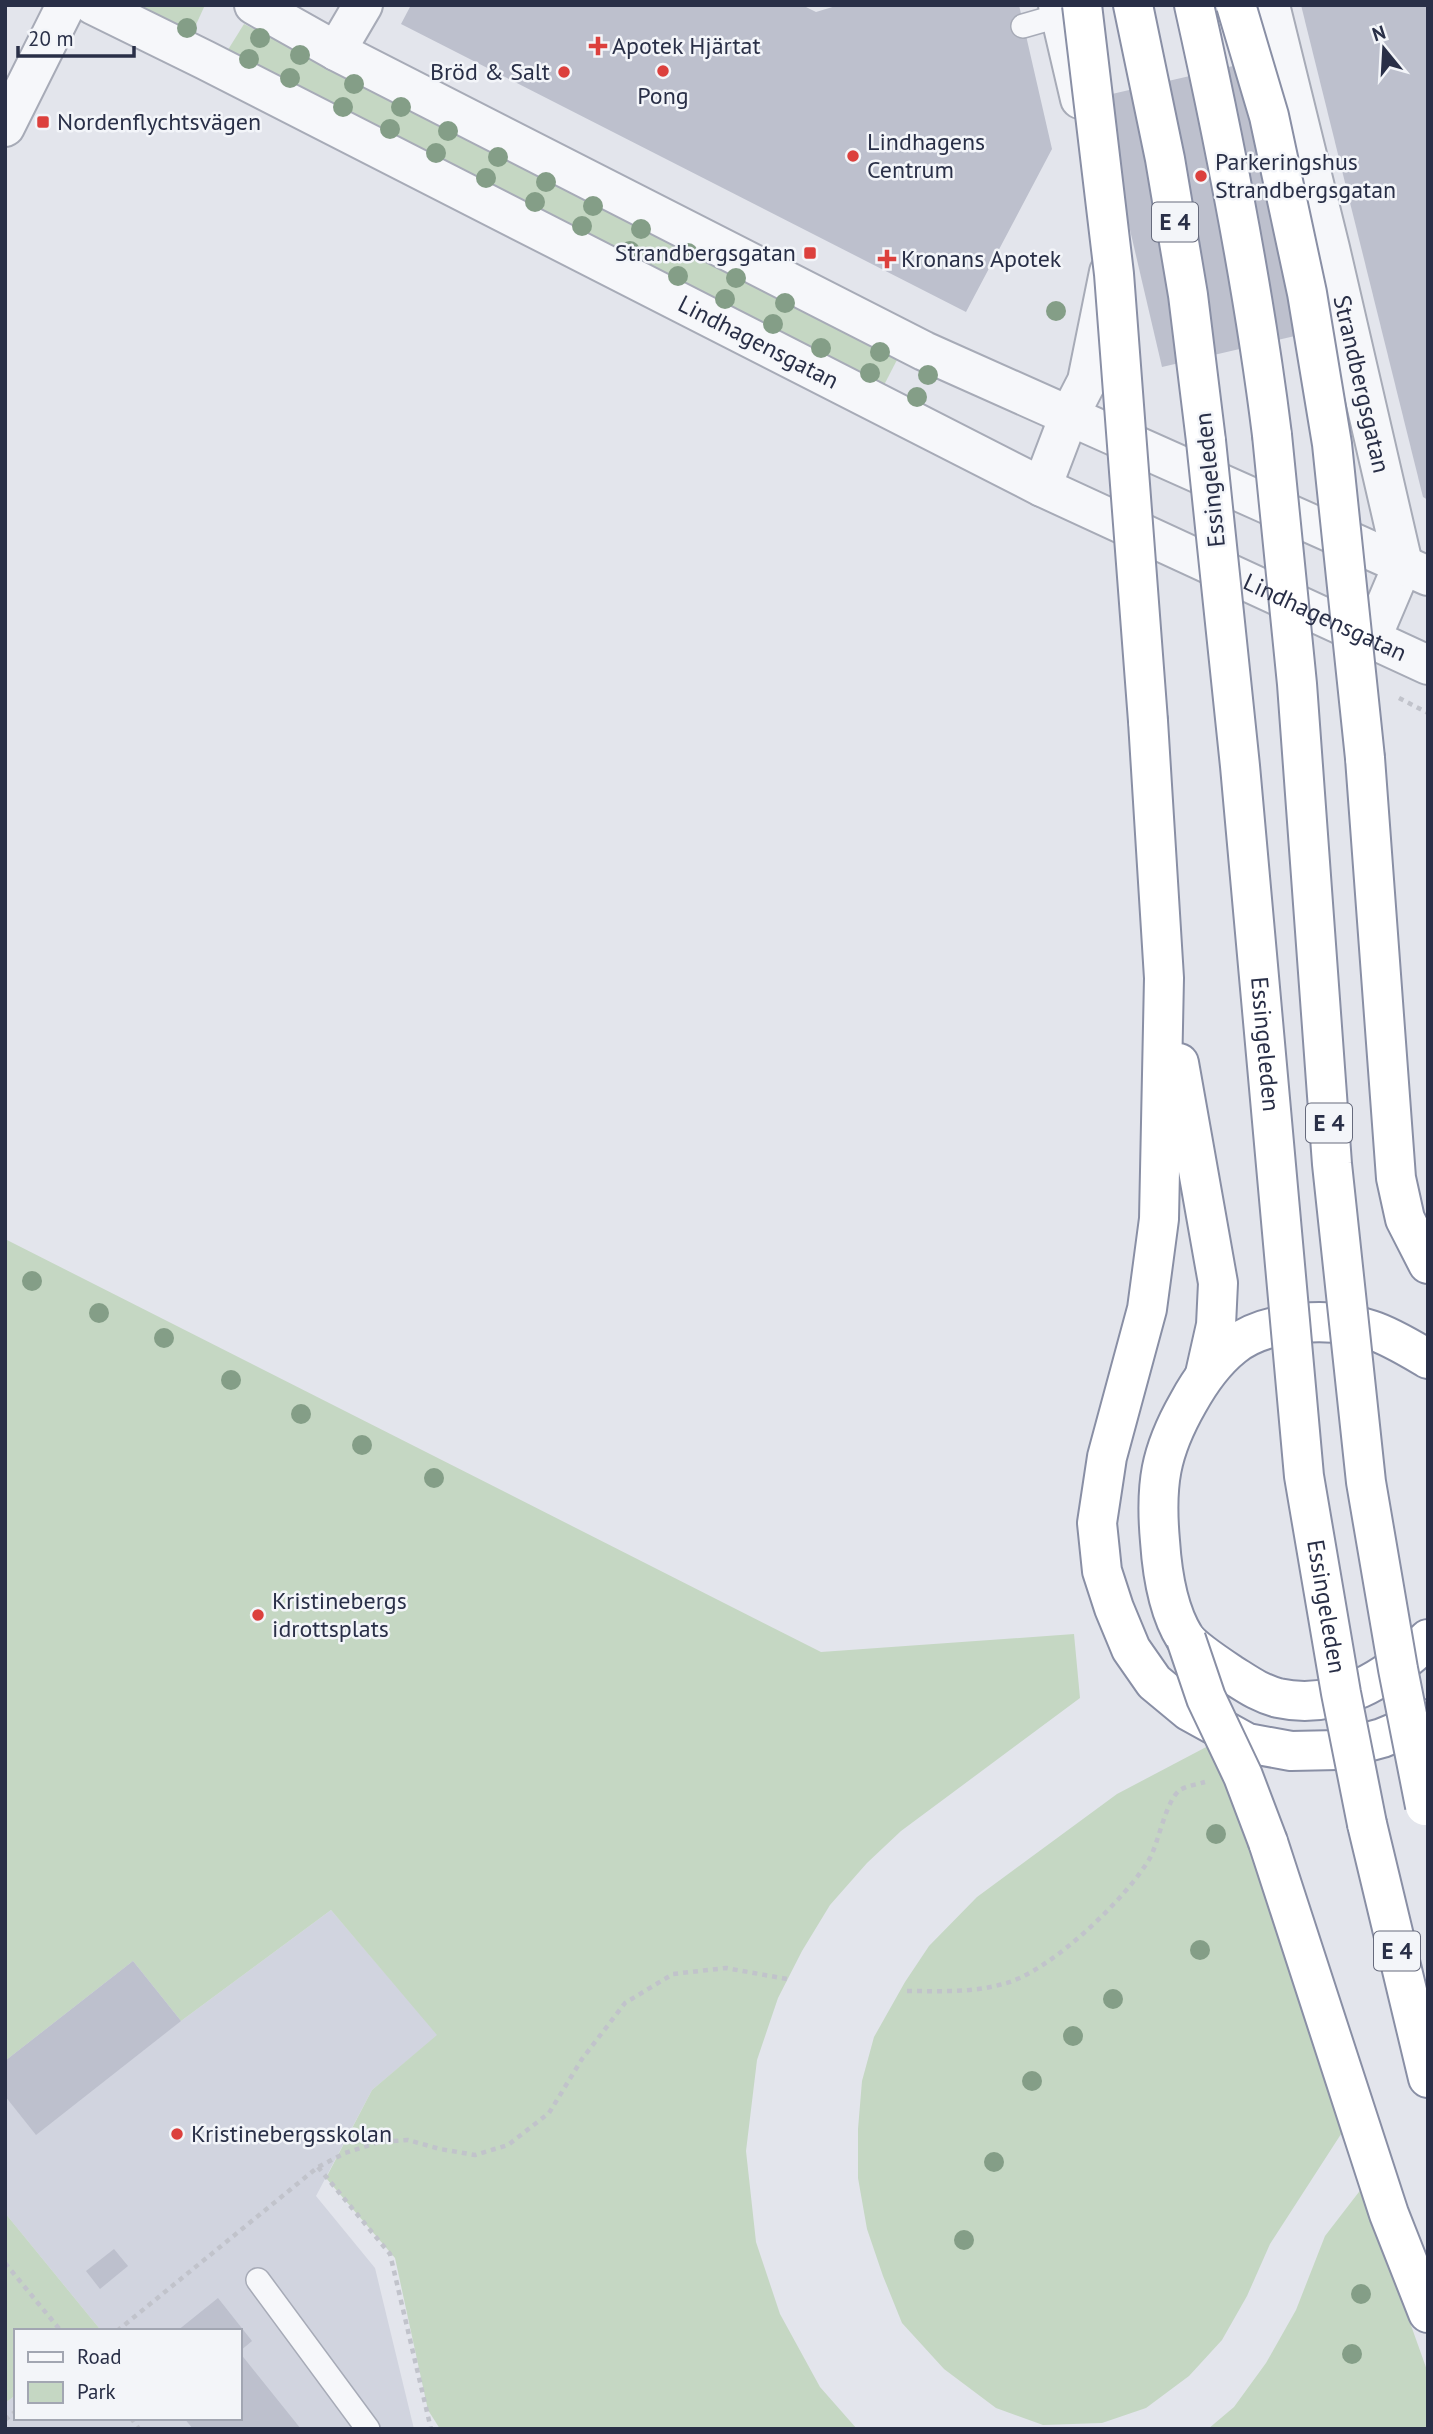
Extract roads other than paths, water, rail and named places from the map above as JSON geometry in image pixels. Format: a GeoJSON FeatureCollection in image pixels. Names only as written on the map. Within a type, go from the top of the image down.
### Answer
{"type":"FeatureCollection","features":[{"type":"Feature","properties":{"kind":"highway","name":"Essingeleden"},"geometry":{"type":"LineString","coordinates":[[1133,5],[1165,159],[1188,295],[1206,441],[1240,766],[1304,1476],[1341,1693],[1367,1825],[1428,2078]]}},
{"type":"Feature","properties":{"kind":"highway","name":"E 4"},"geometry":{"type":"LineString","coordinates":[[1195,5],[1226,150],[1262,354],[1297,684],[1332,1164],[1364,1468],[1398,1669],[1426,1812]]}},
{"type":"Feature","properties":{"kind":"highway"},"geometry":{"type":"LineString","coordinates":[[1236,5],[1269,116],[1307,293],[1332,444],[1365,758],[1395,1178],[1405,1219],[1428,1264]]}},
{"type":"Feature","properties":{"kind":"highway"},"geometry":{"type":"LineString","coordinates":[[1067,8],[1114,274],[1148,721],[1164,978],[1159,1219],[1147,1309],[1107,1457],[1097,1523],[1102,1571],[1131,1649],[1154,1682],[1189,1711],[1247,1743],[1291,1751],[1338,1750],[1382,1738],[1428,1719]]}},
{"type":"Feature","properties":{"kind":"highway"},"geometry":{"type":"LineString","coordinates":[[1164,978],[1217,1283],[1216,1325],[1205,1374]]}},
{"type":"Feature","properties":{"kind":"highway"},"geometry":{"type":"LineString","coordinates":[[1428,1359],[1373,1330],[1333,1321],[1298,1322],[1267,1330],[1235,1344],[1205,1374],[1179,1418],[1162,1461],[1157,1507],[1161,1560],[1169,1599],[1206,1698],[1243,1776],[1268,1842],[1389,2214],[1428,2313]]}},
{"type":"Feature","properties":{"kind":"highway"},"geometry":{"type":"LineString","coordinates":[[1186,1639],[1223,1669],[1261,1694],[1296,1702],[1334,1699],[1370,1685],[1404,1663],[1428,1639]]}},
{"type":"Feature","properties":{"kind":"street"},"geometry":{"type":"LineString","coordinates":[[5,127],[66,5]]}},
{"type":"Feature","properties":{"kind":"street","name":"Lindhagensgatan"},"geometry":{"type":"LineString","coordinates":[[93,5],[1042,486],[1428,665]]}},
{"type":"Feature","properties":{"kind":"street"},"geometry":{"type":"LineString","coordinates":[[254,5],[337,51],[924,351],[1416,570],[1372,637]]}},
{"type":"Feature","properties":{"kind":"street"},"geometry":{"type":"LineString","coordinates":[[337,51],[363,5]]}},
{"type":"Feature","properties":{"kind":"street","name":"Strandbergsgatan"},"geometry":{"type":"LineString","coordinates":[[1270,5],[1317,251],[1416,570]]}},
{"type":"Feature","properties":{"kind":"street"},"geometry":{"type":"LineString","coordinates":[[1042,486],[1069,416],[1087,381],[1110,270],[1095,165],[1067,8]]}},
{"type":"Feature","properties":{"kind":"lane"},"geometry":{"type":"LineString","coordinates":[[1023,26],[1067,8],[1098,5]]}},
{"type":"Feature","properties":{"kind":"lane"},"geometry":{"type":"LineString","coordinates":[[258,2280],[368,2429]]}},
{"type":"Feature","properties":{"kind":"place","name":"Apotek Hjärtat"},"geometry":{"type":"Point","coordinates":[598,46]}},
{"type":"Feature","properties":{"kind":"place","name":"Pong"},"geometry":{"type":"Point","coordinates":[663,71]}},
{"type":"Feature","properties":{"kind":"place","name":"Bröd & Salt"},"geometry":{"type":"Point","coordinates":[564,72]}},
{"type":"Feature","properties":{"kind":"place","name":"Nordenflychtsvägen"},"geometry":{"type":"Point","coordinates":[43,122]}},
{"type":"Feature","properties":{"kind":"place","name":"Lindhagens Centrum"},"geometry":{"type":"Point","coordinates":[853,156]}},
{"type":"Feature","properties":{"kind":"place","name":"Parkeringshus Strandbergsgatan"},"geometry":{"type":"Point","coordinates":[1201,176]}},
{"type":"Feature","properties":{"kind":"place","name":"Strandbergsgatan"},"geometry":{"type":"Point","coordinates":[810,253]}},
{"type":"Feature","properties":{"kind":"place","name":"Kronans Apotek"},"geometry":{"type":"Point","coordinates":[887,259]}},
{"type":"Feature","properties":{"kind":"place","name":"Kristinebergs idrottsplats"},"geometry":{"type":"Point","coordinates":[258,1615]}},
{"type":"Feature","properties":{"kind":"place","name":"Kristinebergsskolan"},"geometry":{"type":"Point","coordinates":[177,2134]}}]}
